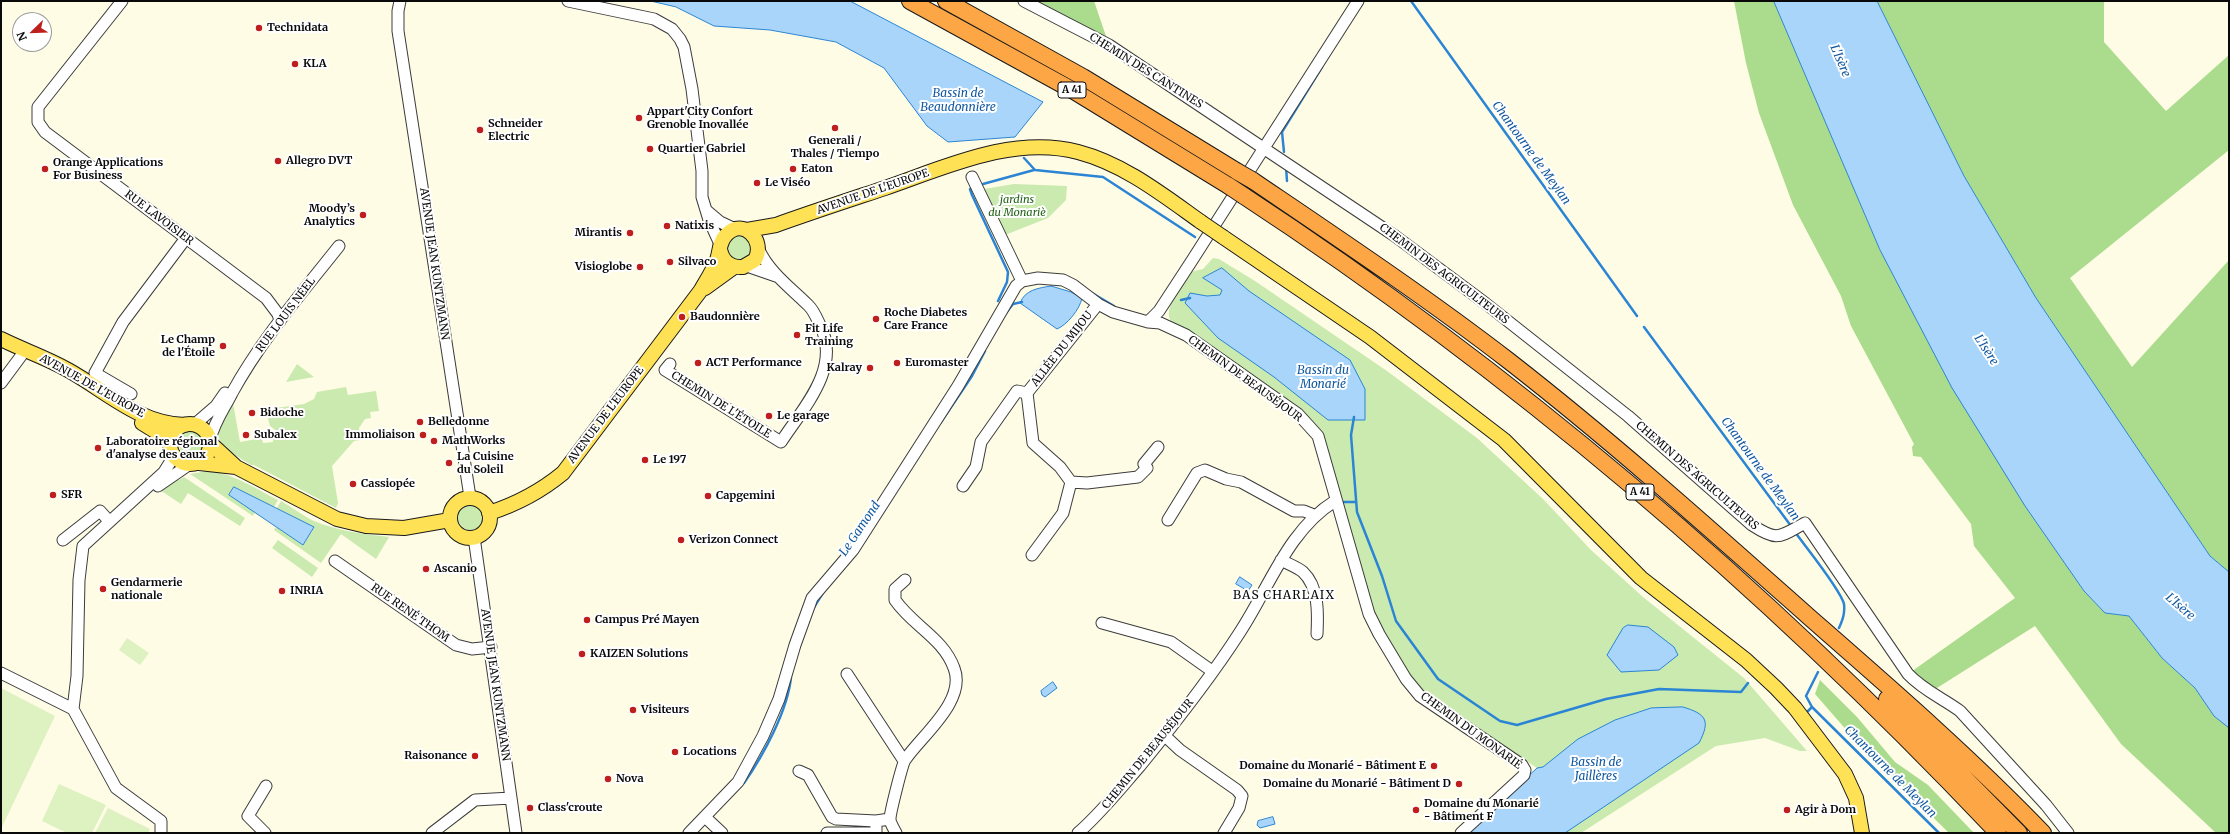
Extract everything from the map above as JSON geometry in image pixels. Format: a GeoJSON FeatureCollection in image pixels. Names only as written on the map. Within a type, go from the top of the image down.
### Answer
{"type":"FeatureCollection","features":[{"type":"Feature","properties":{"kind":"highway","name":"A 41"},"geometry":{"type":"LineString","coordinates":[[910,1],[1080,94],[1229,186],[1354,269],[1425,321],[1560,426],[1697,542],[1830,665],[1921,753],[1998,833]]}},
{"type":"Feature","properties":{"kind":"highway","name":"A 41"},"geometry":{"type":"LineString","coordinates":[[946,1],[1083,77],[1252,180],[1400,279],[1457,321],[1584,420],[1665,488],[1896,708],[2019,833]]}},
{"type":"Feature","properties":{"kind":"highway"},"geometry":{"type":"LineString","coordinates":[[1665,488],[1907,703],[2043,833]]}},
{"type":"Feature","properties":{"kind":"main road","name":"AVENUE DE L'EUROPE"},"geometry":{"type":"LineString","coordinates":[[489,513],[516,504],[539,492],[563,474],[701,290],[717,260],[724,236],[741,230],[776,226],[989,153],[1029,147],[1060,148],[1080,152],[1129,173],[1370,336],[1504,440],[1641,578],[1759,672],[1794,708],[1845,774],[1856,798],[1862,833]]}},
{"type":"Feature","properties":{"kind":"main road","name":"AVENUE DE L'EUROPE"},"geometry":{"type":"LineString","coordinates":[[701,290],[740,266],[755,260],[759,248],[776,226]]}},
{"type":"Feature","properties":{"kind":"main road"},"geometry":{"type":"LineString","coordinates":[[741,230],[755,237],[759,248]]}},
{"type":"Feature","properties":{"kind":"main road"},"geometry":{"type":"LineString","coordinates":[[720,247],[724,260],[740,266]]}},
{"type":"Feature","properties":{"kind":"main road","name":"AVENUE DE L'EUROPE"},"geometry":{"type":"LineString","coordinates":[[1,339],[68,370],[106,396],[149,418],[168,425],[189,425]]}},
{"type":"Feature","properties":{"kind":"main road","name":"AVENUE DE L'EUROPE"},"geometry":{"type":"LineString","coordinates":[[1,347],[75,383],[162,436],[172,450]]}},
{"type":"Feature","properties":{"kind":"main road"},"geometry":{"type":"LineString","coordinates":[[236,467],[184,463],[172,450],[175,432],[189,425],[204,431],[210,441],[236,467],[325,514],[366,526],[404,528],[450,520]]}},
{"type":"Feature","properties":{"kind":"main road"},"geometry":{"type":"LineString","coordinates":[[195,463],[206,457],[210,441]]}},
{"type":"Feature","properties":{"kind":"main road"},"geometry":{"type":"LineString","coordinates":[[470,497],[482,502],[489,513],[486,529],[474,537],[463,536],[456,532],[450,520],[454,506],[458,502],[470,497]]}},
{"type":"Feature","properties":{"kind":"street","name":"RUE LAVOISIER"},"geometry":{"type":"LineString","coordinates":[[122,1],[38,107],[38,122],[44,132],[266,298],[278,314],[280,321]]}},
{"type":"Feature","properties":{"kind":"street","name":"AVENUE JEAN KUNTZMANN"},"geometry":{"type":"LineString","coordinates":[[400,1],[398,11],[398,31],[470,497]]}},
{"type":"Feature","properties":{"kind":"street"},"geometry":{"type":"LineString","coordinates":[[568,1],[654,20],[665,25],[680,39],[684,47],[692,89],[702,171],[702,197],[705,209],[720,247]]}},
{"type":"Feature","properties":{"kind":"street","name":"CHEMIN DES CANTINES"},"geometry":{"type":"LineString","coordinates":[[1024,1],[1109,45],[1265,147]]}},
{"type":"Feature","properties":{"kind":"street"},"geometry":{"type":"LineString","coordinates":[[1148,322],[1159,311],[1358,1]]}},
{"type":"Feature","properties":{"kind":"street","name":"CHEMIN DES AGRICULTEURS"},"geometry":{"type":"LineString","coordinates":[[1265,147],[1395,236],[1485,303],[1628,416],[1752,525],[1769,536],[1777,537],[1805,523],[1908,674],[1929,693],[1960,711],[2046,805],[2068,833]]}},
{"type":"Feature","properties":{"kind":"street"},"geometry":{"type":"LineString","coordinates":[[689,833],[738,782],[763,736],[779,699],[795,645],[812,598],[853,550],[958,386],[1016,286],[1022,281],[972,177]]}},
{"type":"Feature","properties":{"kind":"street"},"geometry":{"type":"LineString","coordinates":[[705,209],[720,222],[741,230]]}},
{"type":"Feature","properties":{"kind":"street"},"geometry":{"type":"LineString","coordinates":[[131,394],[95,373],[123,322],[186,238]]}},
{"type":"Feature","properties":{"kind":"street","name":"RUE LOUIS NÉEL"},"geometry":{"type":"LineString","coordinates":[[210,441],[214,425],[236,384],[280,321],[339,246]]}},
{"type":"Feature","properties":{"kind":"street","name":"CHEMIN DE L'ÉTOILE"},"geometry":{"type":"LineString","coordinates":[[670,364],[665,370],[781,442],[820,381],[826,366],[827,348],[822,330],[811,308],[766,264],[759,248]]}},
{"type":"Feature","properties":{"kind":"street","name":"CHEMIN DE L'ÉTOILE"},"geometry":{"type":"LineString","coordinates":[[740,266],[778,277]]}},
{"type":"Feature","properties":{"kind":"street","name":"CHEMIN DE BEAUSÉJOUR"},"geometry":{"type":"LineString","coordinates":[[1022,281],[1038,278],[1062,280],[1073,285],[1098,304],[1113,312],[1148,322],[1160,323],[1186,335],[1298,414],[1318,436],[1335,501],[1314,515],[1281,560],[1241,632],[1165,736],[1111,800],[1078,833]]}},
{"type":"Feature","properties":{"kind":"street","name":"ALLÉE DU MIJOU"},"geometry":{"type":"LineString","coordinates":[[1071,482],[1060,467],[1033,443],[1027,394],[1098,304]]}},
{"type":"Feature","properties":{"kind":"street"},"geometry":{"type":"LineString","coordinates":[[1,383],[21,356]]}},
{"type":"Feature","properties":{"kind":"street","name":"RUE LOUIS NÉEL"},"geometry":{"type":"LineString","coordinates":[[189,425],[216,406],[230,388],[236,384]]}},
{"type":"Feature","properties":{"kind":"street","name":"ALLÉE DU MIJOU"},"geometry":{"type":"LineString","coordinates":[[963,486],[976,468],[981,442],[1017,391],[1027,394]]}},
{"type":"Feature","properties":{"kind":"street"},"geometry":{"type":"LineString","coordinates":[[1032,555],[1063,513],[1071,482],[1087,483],[1138,478],[1147,468],[1144,464],[1158,447]]}},
{"type":"Feature","properties":{"kind":"street"},"geometry":{"type":"LineString","coordinates":[[137,498],[145,487],[164,472],[172,450]]}},
{"type":"Feature","properties":{"kind":"street"},"geometry":{"type":"LineString","coordinates":[[73,709],[77,676],[79,580],[83,546],[137,498],[195,463]]}},
{"type":"Feature","properties":{"kind":"street"},"geometry":{"type":"LineString","coordinates":[[1168,520],[1198,473],[1205,470],[1226,479],[1241,482],[1294,511],[1304,511],[1314,515]]}},
{"type":"Feature","properties":{"kind":"street","name":"CHEMIN DU MONARIÉ"},"geometry":{"type":"LineString","coordinates":[[1335,501],[1369,614],[1379,634],[1406,679],[1420,696],[1522,765],[1525,770],[1524,775],[1461,833]]}},
{"type":"Feature","properties":{"kind":"street"},"geometry":{"type":"LineString","coordinates":[[63,540],[100,511],[110,521]]}},
{"type":"Feature","properties":{"kind":"street","name":"AVENUE JEAN KUNTZMANN"},"geometry":{"type":"LineString","coordinates":[[474,537],[491,647],[516,833]]}},
{"type":"Feature","properties":{"kind":"street"},"geometry":{"type":"LineString","coordinates":[[1281,560],[1302,571],[1310,580],[1318,610],[1317,634]]}},
{"type":"Feature","properties":{"kind":"street","name":"RUE RENÉ THOM"},"geometry":{"type":"LineString","coordinates":[[335,561],[456,645],[472,649],[491,647]]}},
{"type":"Feature","properties":{"kind":"street"},"geometry":{"type":"LineString","coordinates":[[896,833],[890,819],[904,762],[930,731],[954,697],[956,683],[955,670],[949,654],[895,600],[895,589],[905,580]]}},
{"type":"Feature","properties":{"kind":"street"},"geometry":{"type":"LineString","coordinates":[[1102,624],[1171,642],[1212,671]]}},
{"type":"Feature","properties":{"kind":"street"},"geometry":{"type":"LineString","coordinates":[[1,673],[73,709],[116,788],[161,821],[161,833]]}},
{"type":"Feature","properties":{"kind":"street"},"geometry":{"type":"LineString","coordinates":[[847,674],[904,762]]}},
{"type":"Feature","properties":{"kind":"street"},"geometry":{"type":"LineString","coordinates":[[1165,736],[1180,750],[1238,790],[1242,796],[1240,808],[1224,833]]}},
{"type":"Feature","properties":{"kind":"street"},"geometry":{"type":"LineString","coordinates":[[799,771],[808,776],[832,817],[836,819],[876,821],[890,819]]}},
{"type":"Feature","properties":{"kind":"street"},"geometry":{"type":"LineString","coordinates":[[265,833],[248,816],[266,786]]}},
{"type":"Feature","properties":{"kind":"street"},"geometry":{"type":"LineString","coordinates":[[432,833],[475,800],[511,798]]}},
{"type":"Feature","properties":{"kind":"street"},"geometry":{"type":"LineString","coordinates":[[705,817],[722,833]]}},
{"type":"Feature","properties":{"kind":"street"},"geometry":{"type":"LineString","coordinates":[[827,833],[876,833],[876,821]]}},
{"type":"Feature","properties":{"kind":"green space"},"geometry":{"type":"Polygon","coordinates":[[[1024,1],[1094,1],[1109,45],[1024,1]]]}},
{"type":"Feature","properties":{"kind":"green space"},"geometry":{"type":"Polygon","coordinates":[[[1734,1],[1774,1],[1880,250],[2025,506],[2084,591],[2105,613],[2129,616],[2162,658],[2195,688],[2214,716],[2229,728],[2229,833],[2216,833],[2121,744],[2035,626],[1929,693],[1908,674],[2015,598],[1974,546],[1971,524],[1921,457],[1913,456],[1912,447],[1914,444],[1851,326],[1841,296],[1793,205],[1759,113],[1746,63],[1734,1]]]}},
{"type":"Feature","properties":{"kind":"green space"},"geometry":{"type":"Polygon","coordinates":[[[1877,1],[2104,1],[2104,42],[2166,111],[2229,55],[2229,150],[2070,278],[2132,367],[2229,260],[2229,572],[2210,556],[2036,298],[1964,176],[1877,1]]]}},
{"type":"Feature","properties":{"kind":"green space","name":"jardins du Monariè"},"geometry":{"type":"Polygon","coordinates":[[[1014,184],[1067,186],[1066,200],[1048,218],[1005,235],[984,189],[1014,184]]]}},
{"type":"Feature","properties":{"kind":"green space"},"geometry":{"type":"Polygon","coordinates":[[[739,236],[748,239],[751,248],[748,257],[739,260],[730,257],[727,248],[730,239],[739,236]]]}},
{"type":"Feature","properties":{"kind":"green space"},"geometry":{"type":"Polygon","coordinates":[[[1213,258],[1219,259],[1255,281],[1387,371],[1477,438],[1543,499],[1591,550],[1643,597],[1744,678],[1807,751],[1800,751],[1765,738],[1716,746],[1581,833],[1467,833],[1537,768],[1416,688],[1368,606],[1339,489],[1318,429],[1292,404],[1172,323],[1169,317],[1169,311],[1178,291],[1190,272],[1203,269],[1213,258]]]}},
{"type":"Feature","properties":{"kind":"green space"},"geometry":{"type":"Polygon","coordinates":[[[297,364],[314,377],[286,382],[297,364]]]}},
{"type":"Feature","properties":{"kind":"green space"},"geometry":{"type":"Polygon","coordinates":[[[346,387],[348,395],[376,391],[379,411],[370,412],[371,418],[365,419],[359,428],[360,440],[354,441],[332,466],[338,503],[336,508],[254,465],[251,465],[222,447],[219,429],[233,403],[240,442],[262,438],[263,443],[273,442],[273,436],[279,435],[279,433],[270,426],[268,419],[276,408],[304,404],[314,399],[317,392],[346,387]]]}},
{"type":"Feature","properties":{"kind":"green space"},"geometry":{"type":"Polygon","coordinates":[[[192,431],[201,435],[205,444],[201,453],[192,457],[183,453],[179,444],[183,435],[192,431]]]}},
{"type":"Feature","properties":{"kind":"green space"},"geometry":{"type":"Polygon","coordinates":[[[208,471],[217,472],[235,478],[278,500],[274,507],[234,487],[230,495],[255,512],[253,516],[190,474],[208,471]]]}},
{"type":"Feature","properties":{"kind":"green space"},"geometry":{"type":"Polygon","coordinates":[[[184,477],[245,518],[240,526],[188,493],[181,504],[160,490],[177,479],[179,480],[184,477]]]}},
{"type":"Feature","properties":{"kind":"green space"},"geometry":{"type":"Polygon","coordinates":[[[281,501],[310,519],[332,527],[351,532],[389,537],[376,559],[341,534],[321,563],[274,530],[276,527],[303,545],[314,528],[277,508],[281,501]]]}},
{"type":"Feature","properties":{"kind":"green space"},"geometry":{"type":"Polygon","coordinates":[[[471,504],[480,508],[484,517],[480,526],[471,530],[462,526],[458,517],[462,508],[471,504]]]}},
{"type":"Feature","properties":{"kind":"green space"},"geometry":{"type":"Polygon","coordinates":[[[278,540],[318,568],[312,577],[272,548],[278,540]]]}},
{"type":"Feature","properties":{"kind":"green space"},"geometry":{"type":"Polygon","coordinates":[[[127,638],[149,653],[140,665],[119,650],[127,638]]]}},
{"type":"Feature","properties":{"kind":"green space"},"geometry":{"type":"Polygon","coordinates":[[[1820,680],[1857,717],[1895,762],[1928,785],[1974,833],[1949,833],[1862,748],[1815,694],[1820,680]]]}},
{"type":"Feature","properties":{"kind":"green space"},"geometry":{"type":"Polygon","coordinates":[[[1,688],[55,716],[1,829],[1,688]]]}},
{"type":"Feature","properties":{"kind":"green space"},"geometry":{"type":"Polygon","coordinates":[[[59,784],[106,805],[92,833],[67,833],[42,821],[59,784]]]}},
{"type":"Feature","properties":{"kind":"green space"},"geometry":{"type":"Polygon","coordinates":[[[108,808],[150,829],[148,833],[95,833],[108,808]]]}},
{"type":"Feature","properties":{"kind":"water","name":"Bassin de Beaudonnière"},"geometry":{"type":"Polygon","coordinates":[[[651,1],[850,1],[1043,102],[1015,137],[948,142],[927,126],[884,68],[836,42],[770,30],[714,26],[676,7],[651,1]]]}},
{"type":"Feature","properties":{"kind":"water","name":"L'Isère"},"geometry":{"type":"Polygon","coordinates":[[[1774,1],[1877,1],[1964,176],[2036,298],[2210,556],[2229,572],[2229,728],[2214,716],[2195,688],[2162,658],[2129,616],[2105,613],[2084,591],[2025,506],[1952,388],[1880,250],[1774,1]]]}},
{"type":"Feature","properties":{"kind":"water","name":"Bassin du Monarié"},"geometry":{"type":"Polygon","coordinates":[[[1222,268],[1249,291],[1350,360],[1365,389],[1365,420],[1328,420],[1274,377],[1218,338],[1185,303],[1190,293],[1207,296],[1220,295],[1222,290],[1203,278],[1222,268]]]}},
{"type":"Feature","properties":{"kind":"water"},"geometry":{"type":"Polygon","coordinates":[[[1051,286],[1071,292],[1082,298],[1079,307],[1072,316],[1065,324],[1057,329],[1020,303],[1025,295],[1032,290],[1051,286]]]}},
{"type":"Feature","properties":{"kind":"water"},"geometry":{"type":"Polygon","coordinates":[[[234,487],[314,527],[303,545],[229,495],[234,487]]]}},
{"type":"Feature","properties":{"kind":"water"},"geometry":{"type":"Polygon","coordinates":[[[1240,577],[1252,585],[1248,591],[1236,584],[1240,577]]]}},
{"type":"Feature","properties":{"kind":"water"},"geometry":{"type":"Polygon","coordinates":[[[1628,625],[1648,627],[1674,647],[1678,655],[1659,670],[1621,672],[1607,655],[1623,628],[1628,625]]]}},
{"type":"Feature","properties":{"kind":"water"},"geometry":{"type":"Polygon","coordinates":[[[1053,682],[1057,688],[1045,697],[1042,695],[1041,691],[1053,682]]]}},
{"type":"Feature","properties":{"kind":"water","name":"Bassin de Jaillères"},"geometry":{"type":"Polygon","coordinates":[[[1683,707],[1697,712],[1704,719],[1705,729],[1699,743],[1565,833],[1467,833],[1537,768],[1543,767],[1578,739],[1615,720],[1651,708],[1683,707]]]}},
{"type":"Feature","properties":{"kind":"water"},"geometry":{"type":"Polygon","coordinates":[[[1273,817],[1275,824],[1260,828],[1257,825],[1258,821],[1273,817]]]}},
{"type":"Feature","properties":{"kind":"waterway","name":"Chantourne de Meylan"},"geometry":{"type":"LineString","coordinates":[[1411,1],[1637,316]]}},
{"type":"Feature","properties":{"kind":"waterway"},"geometry":{"type":"LineString","coordinates":[[1284,152],[1282,132],[1322,67]]}},
{"type":"Feature","properties":{"kind":"waterway"},"geometry":{"type":"LineString","coordinates":[[1024,158],[1035,170],[1103,177],[1195,237]]}},
{"type":"Feature","properties":{"kind":"waterway"},"geometry":{"type":"LineString","coordinates":[[1286,167],[1287,181]]}},
{"type":"Feature","properties":{"kind":"waterway"},"geometry":{"type":"LineString","coordinates":[[983,184],[1034,170]]}},
{"type":"Feature","properties":{"kind":"waterway"},"geometry":{"type":"LineString","coordinates":[[972,188],[970,189],[972,195],[1008,272],[1007,282],[998,301]]}},
{"type":"Feature","properties":{"kind":"waterway","name":"Le Gamond"},"geometry":{"type":"LineString","coordinates":[[1092,293],[1114,306]]}},
{"type":"Feature","properties":{"kind":"waterway","name":"Le Gamond"},"geometry":{"type":"LineString","coordinates":[[1181,300],[1190,298]]}},
{"type":"Feature","properties":{"kind":"waterway","name":"Le Gamond"},"geometry":{"type":"LineString","coordinates":[[1006,313],[1013,304],[1022,302]]}},
{"type":"Feature","properties":{"kind":"waterway","name":"Chantourne de Meylan"},"geometry":{"type":"LineString","coordinates":[[1644,327],[1791,526]]}},
{"type":"Feature","properties":{"kind":"waterway","name":"Le Gamond"},"geometry":{"type":"LineString","coordinates":[[941,422],[972,376],[985,351]]}},
{"type":"Feature","properties":{"kind":"waterway"},"geometry":{"type":"LineString","coordinates":[[1354,417],[1351,435],[1357,512],[1382,576],[1396,621],[1438,679],[1500,721],[1517,725],[1606,699],[1659,689],[1741,692],[1748,683]]}},
{"type":"Feature","properties":{"kind":"waterway"},"geometry":{"type":"LineString","coordinates":[[1341,502],[1356,502]]}},
{"type":"Feature","properties":{"kind":"waterway","name":"Chantourne de Meylan"},"geometry":{"type":"LineString","coordinates":[[1795,532],[1830,579],[1841,597],[1844,604],[1844,610],[1843,619],[1839,628]]}},
{"type":"Feature","properties":{"kind":"waterway","name":"Le Gamond"},"geometry":{"type":"LineString","coordinates":[[813,609],[824,591]]}},
{"type":"Feature","properties":{"kind":"waterway","name":"Chantourne de Meylan"},"geometry":{"type":"LineString","coordinates":[[1818,672],[1806,696],[1812,707],[1939,833]]}},
{"type":"Feature","properties":{"kind":"waterway","name":"Le Gamond"},"geometry":{"type":"LineString","coordinates":[[744,783],[759,760],[774,732],[785,704],[791,677]]}},
{"type":"Feature","properties":{"kind":"waterway","name":"Chantourne de Meylan"},"geometry":{"type":"LineString","coordinates":[[1807,712],[1812,707]]}},
{"type":"Feature","properties":{"kind":"place","name":"Technidata"},"geometry":{"type":"Point","coordinates":[259,28]}},
{"type":"Feature","properties":{"kind":"place","name":"KLA"},"geometry":{"type":"Point","coordinates":[295,64]}},
{"type":"Feature","properties":{"kind":"place","name":"Appart'City Confort Grenoble Inovallée"},"geometry":{"type":"Point","coordinates":[639,118]}},
{"type":"Feature","properties":{"kind":"place","name":"Generali / Thales / Tiempo"},"geometry":{"type":"Point","coordinates":[835,128]}},
{"type":"Feature","properties":{"kind":"place","name":"Schneider Electric"},"geometry":{"type":"Point","coordinates":[480,130]}},
{"type":"Feature","properties":{"kind":"place","name":"Quartier Gabriel"},"geometry":{"type":"Point","coordinates":[650,149]}},
{"type":"Feature","properties":{"kind":"place","name":"Allegro DVT"},"geometry":{"type":"Point","coordinates":[278,161]}},
{"type":"Feature","properties":{"kind":"place","name":"Orange Applications For Business"},"geometry":{"type":"Point","coordinates":[45,169]}},
{"type":"Feature","properties":{"kind":"place","name":"Eaton"},"geometry":{"type":"Point","coordinates":[793,169]}},
{"type":"Feature","properties":{"kind":"place","name":"Le Viséo"},"geometry":{"type":"Point","coordinates":[757,183]}},
{"type":"Feature","properties":{"kind":"place","name":"Moody’s Analytics"},"geometry":{"type":"Point","coordinates":[363,215]}},
{"type":"Feature","properties":{"kind":"place","name":"Natixis"},"geometry":{"type":"Point","coordinates":[667,226]}},
{"type":"Feature","properties":{"kind":"place","name":"Mirantis"},"geometry":{"type":"Point","coordinates":[630,233]}},
{"type":"Feature","properties":{"kind":"place","name":"Silvaco"},"geometry":{"type":"Point","coordinates":[670,262]}},
{"type":"Feature","properties":{"kind":"place","name":"Visioglobe"},"geometry":{"type":"Point","coordinates":[640,267]}},
{"type":"Feature","properties":{"kind":"place","name":"Baudonnière"},"geometry":{"type":"Point","coordinates":[682,317]}},
{"type":"Feature","properties":{"kind":"place","name":"Roche Diabetes Care France"},"geometry":{"type":"Point","coordinates":[876,319]}},
{"type":"Feature","properties":{"kind":"place","name":"Fit Life Training"},"geometry":{"type":"Point","coordinates":[797,335]}},
{"type":"Feature","properties":{"kind":"place","name":"Le Champ de l'Étoile"},"geometry":{"type":"Point","coordinates":[223,346]}},
{"type":"Feature","properties":{"kind":"place","name":"ACT Performance"},"geometry":{"type":"Point","coordinates":[698,363]}},
{"type":"Feature","properties":{"kind":"place","name":"Euromaster"},"geometry":{"type":"Point","coordinates":[897,363]}},
{"type":"Feature","properties":{"kind":"place","name":"Kalray"},"geometry":{"type":"Point","coordinates":[870,368]}},
{"type":"Feature","properties":{"kind":"place","name":"Bidoche"},"geometry":{"type":"Point","coordinates":[252,413]}},
{"type":"Feature","properties":{"kind":"place","name":"Le garage"},"geometry":{"type":"Point","coordinates":[769,416]}},
{"type":"Feature","properties":{"kind":"place","name":"Belledonne"},"geometry":{"type":"Point","coordinates":[420,422]}},
{"type":"Feature","properties":{"kind":"place","name":"Subalex"},"geometry":{"type":"Point","coordinates":[246,435]}},
{"type":"Feature","properties":{"kind":"place","name":"Immoliaison"},"geometry":{"type":"Point","coordinates":[423,435]}},
{"type":"Feature","properties":{"kind":"place","name":"MathWorks"},"geometry":{"type":"Point","coordinates":[434,441]}},
{"type":"Feature","properties":{"kind":"place","name":"Laboratoire régional d'analyse des eaux"},"geometry":{"type":"Point","coordinates":[98,448]}},
{"type":"Feature","properties":{"kind":"place","name":"Le 197"},"geometry":{"type":"Point","coordinates":[645,460]}},
{"type":"Feature","properties":{"kind":"place","name":"La Cuisine du Soleil"},"geometry":{"type":"Point","coordinates":[449,463]}},
{"type":"Feature","properties":{"kind":"place","name":"Cassiopée"},"geometry":{"type":"Point","coordinates":[353,484]}},
{"type":"Feature","properties":{"kind":"place","name":"SFR"},"geometry":{"type":"Point","coordinates":[53,495]}},
{"type":"Feature","properties":{"kind":"place","name":"Capgemini"},"geometry":{"type":"Point","coordinates":[708,496]}},
{"type":"Feature","properties":{"kind":"place","name":"Verizon Connect"},"geometry":{"type":"Point","coordinates":[681,540]}},
{"type":"Feature","properties":{"kind":"place","name":"Ascanio"},"geometry":{"type":"Point","coordinates":[426,569]}},
{"type":"Feature","properties":{"kind":"place","name":"Gendarmerie nationale"},"geometry":{"type":"Point","coordinates":[103,589]}},
{"type":"Feature","properties":{"kind":"place","name":"INRIA"},"geometry":{"type":"Point","coordinates":[282,591]}},
{"type":"Feature","properties":{"kind":"place","name":"Campus Pré Mayen"},"geometry":{"type":"Point","coordinates":[587,620]}},
{"type":"Feature","properties":{"kind":"place","name":"KAIZEN Solutions"},"geometry":{"type":"Point","coordinates":[582,654]}},
{"type":"Feature","properties":{"kind":"place","name":"Visiteurs"},"geometry":{"type":"Point","coordinates":[633,710]}},
{"type":"Feature","properties":{"kind":"place","name":"Locations"},"geometry":{"type":"Point","coordinates":[675,752]}},
{"type":"Feature","properties":{"kind":"place","name":"Raisonance"},"geometry":{"type":"Point","coordinates":[475,756]}},
{"type":"Feature","properties":{"kind":"place","name":"Domaine du Monarié - Bâtiment E"},"geometry":{"type":"Point","coordinates":[1434,766]}},
{"type":"Feature","properties":{"kind":"place","name":"Nova"},"geometry":{"type":"Point","coordinates":[608,779]}},
{"type":"Feature","properties":{"kind":"place","name":"Domaine du Monarié - Bâtiment D"},"geometry":{"type":"Point","coordinates":[1459,784]}},
{"type":"Feature","properties":{"kind":"place","name":"Class'croute"},"geometry":{"type":"Point","coordinates":[530,808]}},
{"type":"Feature","properties":{"kind":"place","name":"Domaine du Monarié - Bâtiment F"},"geometry":{"type":"Point","coordinates":[1416,810]}},
{"type":"Feature","properties":{"kind":"place","name":"Agir à Dom"},"geometry":{"type":"Point","coordinates":[1787,810]}},
{"type":"Feature","properties":{"kind":"district","name":"BAS CHARLAIX"},"geometry":{"type":"Point","coordinates":[1284,596]}}]}
